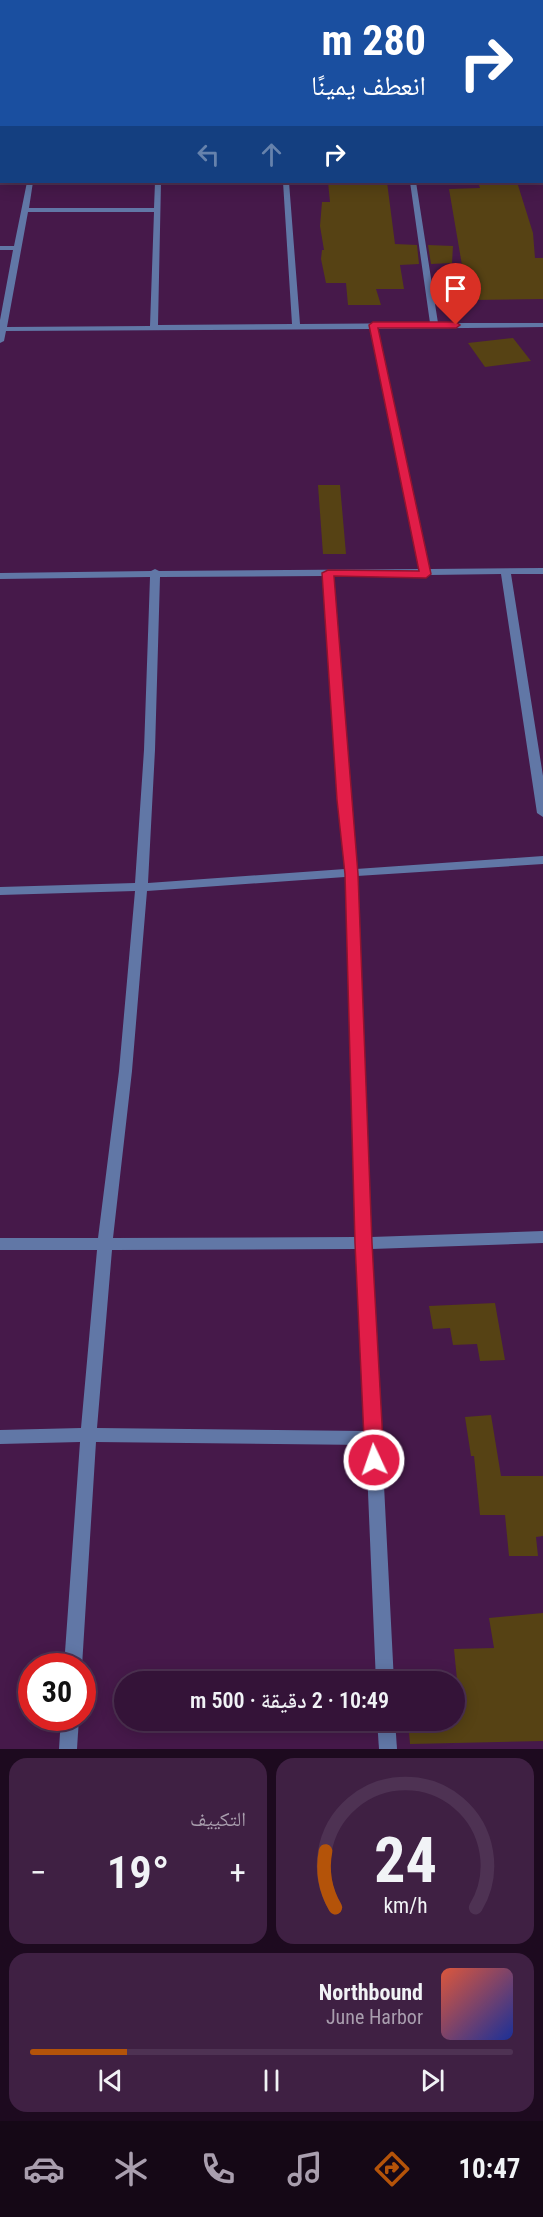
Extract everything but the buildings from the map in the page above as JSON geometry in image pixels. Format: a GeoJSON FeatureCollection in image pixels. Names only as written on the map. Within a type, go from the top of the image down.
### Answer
{"type":"FeatureCollection","features":[{"type":"Feature","properties":{"kind":"street"},"geometry":{"type":"LineString","coordinates":[[543,154],[543,160]]}},
{"type":"Feature","properties":{"kind":"street"},"geometry":{"type":"LineString","coordinates":[[0,341],[30,183]]}},
{"type":"Feature","properties":{"kind":"street"},"geometry":{"type":"LineString","coordinates":[[154,328],[159,183]]}},
{"type":"Feature","properties":{"kind":"street"},"geometry":{"type":"LineString","coordinates":[[286,183],[296,326]]}},
{"type":"Feature","properties":{"kind":"street"},"geometry":{"type":"LineString","coordinates":[[413,183],[434,325]]}},
{"type":"Feature","properties":{"kind":"street"},"geometry":{"type":"LineString","coordinates":[[26,210],[157,210]]}},
{"type":"Feature","properties":{"kind":"street"},"geometry":{"type":"LineString","coordinates":[[0,248],[18,248]]}},
{"type":"Feature","properties":{"kind":"street"},"geometry":{"type":"LineString","coordinates":[[373,325],[426,574]]}},
{"type":"Feature","properties":{"kind":"street"},"geometry":{"type":"LineString","coordinates":[[3,329],[543,325]]}},
{"type":"Feature","properties":{"kind":"street"},"geometry":{"type":"LineString","coordinates":[[0,576],[155,572],[426,574],[543,572]]}},
{"type":"Feature","properties":{"kind":"street"},"geometry":{"type":"LineString","coordinates":[[74,1653],[88,1435],[105,1243],[128,1048],[142,887],[154,650],[155,572]]}},
{"type":"Feature","properties":{"kind":"street"},"geometry":{"type":"LineString","coordinates":[[506,572],[543,813]]}},
{"type":"Feature","properties":{"kind":"street"},"geometry":{"type":"LineString","coordinates":[[328,573],[351,874],[364,1243],[385,1671]]}},
{"type":"Feature","properties":{"kind":"street"},"geometry":{"type":"LineString","coordinates":[[0,891],[142,887],[543,860]]}},
{"type":"Feature","properties":{"kind":"street"},"geometry":{"type":"LineString","coordinates":[[0,1244],[364,1243],[543,1237]]}},
{"type":"Feature","properties":{"kind":"street"},"geometry":{"type":"LineString","coordinates":[[0,1437],[88,1435],[374,1438]]}},
{"type":"Feature","properties":{"kind":"street"},"geometry":{"type":"LineString","coordinates":[[68,1749],[69,1731]]}},
{"type":"Feature","properties":{"kind":"street"},"geometry":{"type":"LineString","coordinates":[[387,1731],[388,1749]]}},
{"type":"Feature","properties":{"kind":"route"},"geometry":{"type":"LineString","coordinates":[[374,1460],[351,874],[328,573],[426,574],[373,325],[456,325]]}}]}
